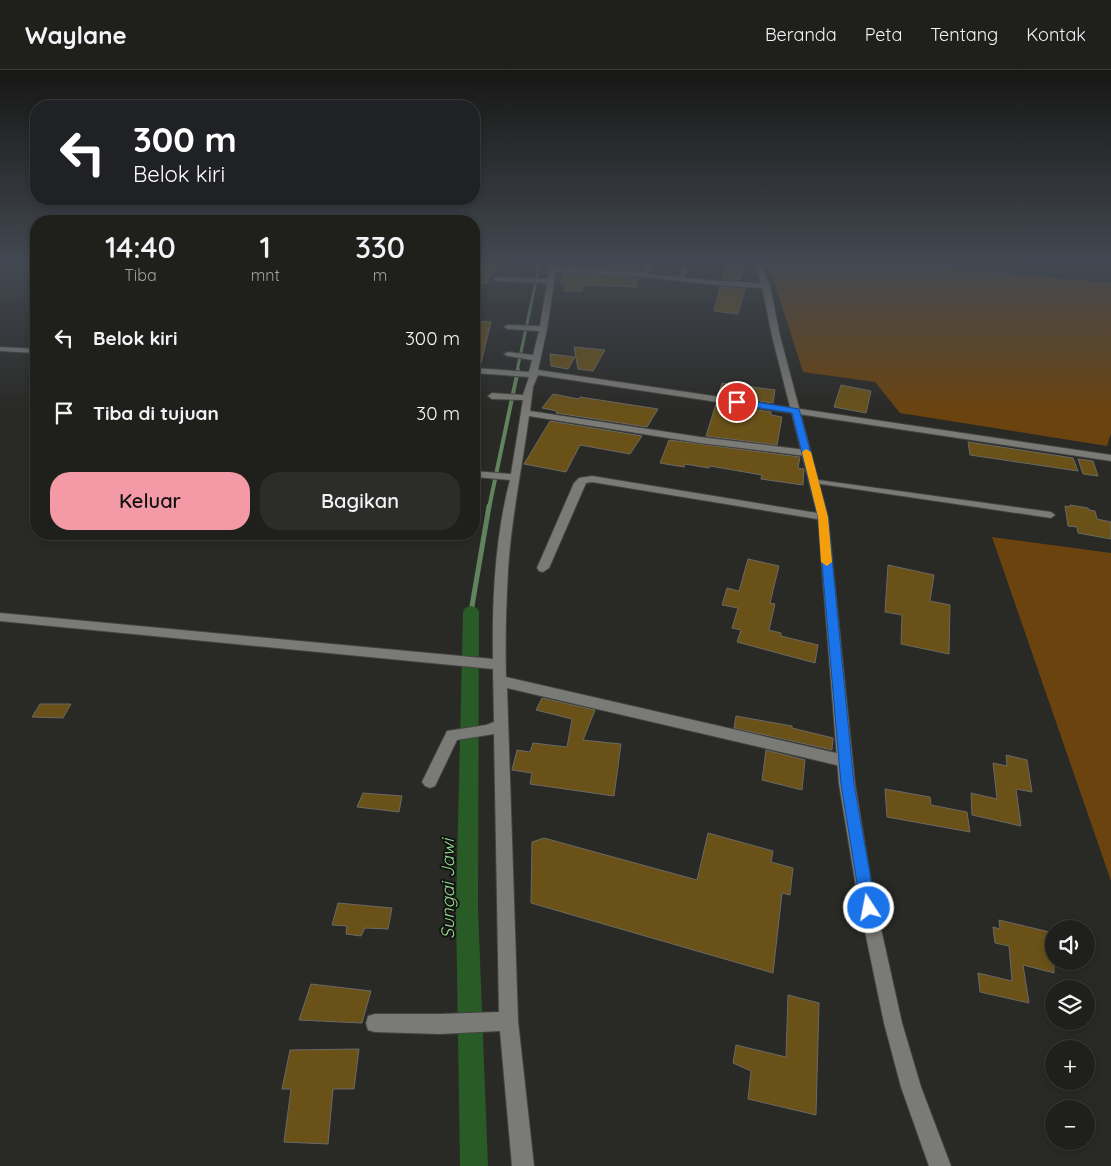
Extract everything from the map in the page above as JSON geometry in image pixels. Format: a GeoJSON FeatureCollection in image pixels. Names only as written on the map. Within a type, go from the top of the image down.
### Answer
{"type":"FeatureCollection","features":[{"type":"Feature","properties":{"kind":"street"},"geometry":{"type":"LineString","coordinates":[[523,1166],[501,1022],[502,725],[500,681],[496,665],[502,570],[513,477],[525,413],[524,397],[531,374],[544,313]]}},
{"type":"Feature","properties":{"kind":"street"},"geometry":{"type":"LineString","coordinates":[[771,313],[823,517],[846,761],[865,893],[893,1022],[911,1087],[940,1166]]}},
{"type":"Feature","properties":{"kind":"street"},"geometry":{"type":"LineString","coordinates":[[511,327],[541,329]]}},
{"type":"Feature","properties":{"kind":"street"},"geometry":{"type":"LineString","coordinates":[[0,349],[30,350]]}},
{"type":"Feature","properties":{"kind":"street"},"geometry":{"type":"LineString","coordinates":[[511,354],[535,357]]}},
{"type":"Feature","properties":{"kind":"street"},"geometry":{"type":"LineString","coordinates":[[480,371],[561,375],[1111,458]]}},
{"type":"Feature","properties":{"kind":"street"},"geometry":{"type":"LineString","coordinates":[[496,396],[524,397]]}},
{"type":"Feature","properties":{"kind":"street"},"geometry":{"type":"LineString","coordinates":[[525,413],[700,440],[806,453]]}},
{"type":"Feature","properties":{"kind":"street"},"geometry":{"type":"LineString","coordinates":[[480,474],[513,477]]}},
{"type":"Feature","properties":{"kind":"street"},"geometry":{"type":"LineString","coordinates":[[542,568],[579,483],[583,480],[592,479],[823,517]]}},
{"type":"Feature","properties":{"kind":"street"},"geometry":{"type":"LineString","coordinates":[[0,617],[496,665]]}},
{"type":"Feature","properties":{"kind":"street"},"geometry":{"type":"LineString","coordinates":[[500,681],[846,761]]}},
{"type":"Feature","properties":{"kind":"street"},"geometry":{"type":"LineString","coordinates":[[430,782],[452,735],[487,731],[502,725]]}},
{"type":"Feature","properties":{"kind":"street"},"geometry":{"type":"LineString","coordinates":[[375,1023],[440,1024],[501,1022]]}},
{"type":"Feature","properties":{"kind":"lane"},"geometry":{"type":"LineString","coordinates":[[814,481],[1051,515]]}},
{"type":"Feature","properties":{"kind":"shaded area"},"geometry":{"type":"Polygon","coordinates":[[[784,313],[1111,313],[1111,433],[1107,446],[900,413],[875,382],[803,372],[784,313]]]}},
{"type":"Feature","properties":{"kind":"shaded area"},"geometry":{"type":"Polygon","coordinates":[[[992,537],[1111,553],[1111,881],[992,537]]]}},
{"type":"Feature","properties":{"kind":"building"},"geometry":{"type":"Polygon","coordinates":[[[480,321],[491,322],[480,367],[480,321]]]}},
{"type":"Feature","properties":{"kind":"building"},"geometry":{"type":"Polygon","coordinates":[[[574,347],[605,350],[593,371],[578,369],[574,347]]]}},
{"type":"Feature","properties":{"kind":"building"},"geometry":{"type":"Polygon","coordinates":[[[550,354],[575,357],[568,369],[551,366],[550,354]]]}},
{"type":"Feature","properties":{"kind":"building"},"geometry":{"type":"Polygon","coordinates":[[[722,383],[775,390],[773,403],[718,395],[722,383]]]}},
{"type":"Feature","properties":{"kind":"building"},"geometry":{"type":"Polygon","coordinates":[[[841,385],[871,391],[866,413],[834,407],[841,385]]]}},
{"type":"Feature","properties":{"kind":"building"},"geometry":{"type":"Polygon","coordinates":[[[553,394],[658,409],[647,427],[556,413],[557,411],[542,408],[553,394]]]}},
{"type":"Feature","properties":{"kind":"building"},"geometry":{"type":"Polygon","coordinates":[[[716,404],[771,412],[771,415],[782,417],[777,445],[706,436],[716,404]]]}},
{"type":"Feature","properties":{"kind":"building"},"geometry":{"type":"Polygon","coordinates":[[[550,421],[642,436],[630,454],[580,445],[566,472],[524,464],[550,421]]]}},
{"type":"Feature","properties":{"kind":"building"},"geometry":{"type":"Polygon","coordinates":[[[669,440],[800,457],[798,468],[804,469],[803,485],[761,479],[762,475],[710,466],[709,468],[685,464],[684,467],[660,463],[669,440]]]}},
{"type":"Feature","properties":{"kind":"building"},"geometry":{"type":"Polygon","coordinates":[[[968,442],[1073,458],[1078,471],[970,455],[968,442]]]}},
{"type":"Feature","properties":{"kind":"building"},"geometry":{"type":"Polygon","coordinates":[[[1078,459],[1093,461],[1098,476],[1083,474],[1078,459]]]}},
{"type":"Feature","properties":{"kind":"building"},"geometry":{"type":"Polygon","coordinates":[[[1070,505],[1088,508],[1095,511],[1097,519],[1111,522],[1111,539],[1078,533],[1077,527],[1068,526],[1065,506],[1070,507],[1070,505]]]}},
{"type":"Feature","properties":{"kind":"building"},"geometry":{"type":"Polygon","coordinates":[[[748,559],[779,566],[770,603],[775,604],[769,630],[781,633],[781,636],[818,645],[815,663],[737,642],[741,630],[732,628],[738,608],[722,605],[727,588],[739,591],[748,559]]]}},
{"type":"Feature","properties":{"kind":"building"},"geometry":{"type":"Polygon","coordinates":[[[888,565],[934,575],[930,601],[950,605],[949,654],[901,644],[902,615],[885,612],[888,565]]]}},
{"type":"Feature","properties":{"kind":"building"},"geometry":{"type":"Polygon","coordinates":[[[542,698],[595,710],[583,740],[621,744],[614,796],[530,784],[532,773],[512,770],[517,750],[530,752],[533,743],[567,747],[572,719],[536,710],[542,698]]]}},
{"type":"Feature","properties":{"kind":"building"},"geometry":{"type":"Polygon","coordinates":[[[40,704],[71,704],[63,718],[32,717],[40,704]]]}},
{"type":"Feature","properties":{"kind":"building"},"geometry":{"type":"Polygon","coordinates":[[[736,716],[792,726],[792,728],[833,738],[832,750],[734,728],[736,716]]]}},
{"type":"Feature","properties":{"kind":"building"},"geometry":{"type":"Polygon","coordinates":[[[766,750],[805,760],[802,790],[762,780],[766,750]]]}},
{"type":"Feature","properties":{"kind":"building"},"geometry":{"type":"Polygon","coordinates":[[[1006,755],[1027,760],[1032,792],[1016,789],[1021,826],[972,815],[971,793],[997,799],[993,763],[1007,766],[1006,755]]]}},
{"type":"Feature","properties":{"kind":"building"},"geometry":{"type":"Polygon","coordinates":[[[885,789],[930,797],[931,805],[967,812],[970,832],[887,817],[885,789]]]}},
{"type":"Feature","properties":{"kind":"building"},"geometry":{"type":"Polygon","coordinates":[[[363,793],[402,796],[399,812],[357,807],[363,793]]]}},
{"type":"Feature","properties":{"kind":"building"},"geometry":{"type":"Polygon","coordinates":[[[708,833],[773,851],[771,862],[793,868],[790,895],[782,893],[773,973],[531,903],[532,842],[544,838],[697,880],[708,833]]]}},
{"type":"Feature","properties":{"kind":"building"},"geometry":{"type":"Polygon","coordinates":[[[338,903],[392,908],[388,929],[365,928],[361,936],[346,934],[347,926],[332,925],[338,903]]]}},
{"type":"Feature","properties":{"kind":"building"},"geometry":{"type":"Polygon","coordinates":[[[999,920],[1045,931],[1045,970],[1054,970],[1054,973],[1023,965],[1029,1003],[980,992],[978,973],[1012,981],[1009,946],[995,943],[993,927],[1000,929],[999,920]]]}},
{"type":"Feature","properties":{"kind":"building"},"geometry":{"type":"Polygon","coordinates":[[[311,984],[371,991],[362,1023],[299,1020],[311,984]]]}},
{"type":"Feature","properties":{"kind":"building"},"geometry":{"type":"Polygon","coordinates":[[[788,995],[819,1003],[816,1115],[748,1099],[751,1071],[733,1063],[736,1045],[786,1057],[788,995]]]}},
{"type":"Feature","properties":{"kind":"building"},"geometry":{"type":"Polygon","coordinates":[[[359,1049],[354,1089],[333,1089],[328,1144],[284,1142],[291,1089],[282,1089],[290,1050],[359,1049]]]}},
{"type":"Feature","properties":{"kind":"waterway"},"geometry":{"type":"LineString","coordinates":[[517,371],[529,313]]}},
{"type":"Feature","properties":{"kind":"waterway"},"geometry":{"type":"LineString","coordinates":[[489,508],[518,370]]}},
{"type":"Feature","properties":{"kind":"waterway"},"geometry":{"type":"LineString","coordinates":[[471,612],[489,506]]}},
{"type":"Feature","properties":{"kind":"waterway","name":"Sungai Jawi"},"geometry":{"type":"LineString","coordinates":[[471,612],[467,908],[474,1166]]}},
{"type":"Feature","properties":{"kind":"slow traffic"},"geometry":{"type":"LineString","coordinates":[[806,452],[823,517],[827,562]]}},
{"type":"Feature","properties":{"kind":"route"},"geometry":{"type":"LineString","coordinates":[[737,402],[796,411],[819,498],[823,517],[848,784],[869,908]]}}]}
